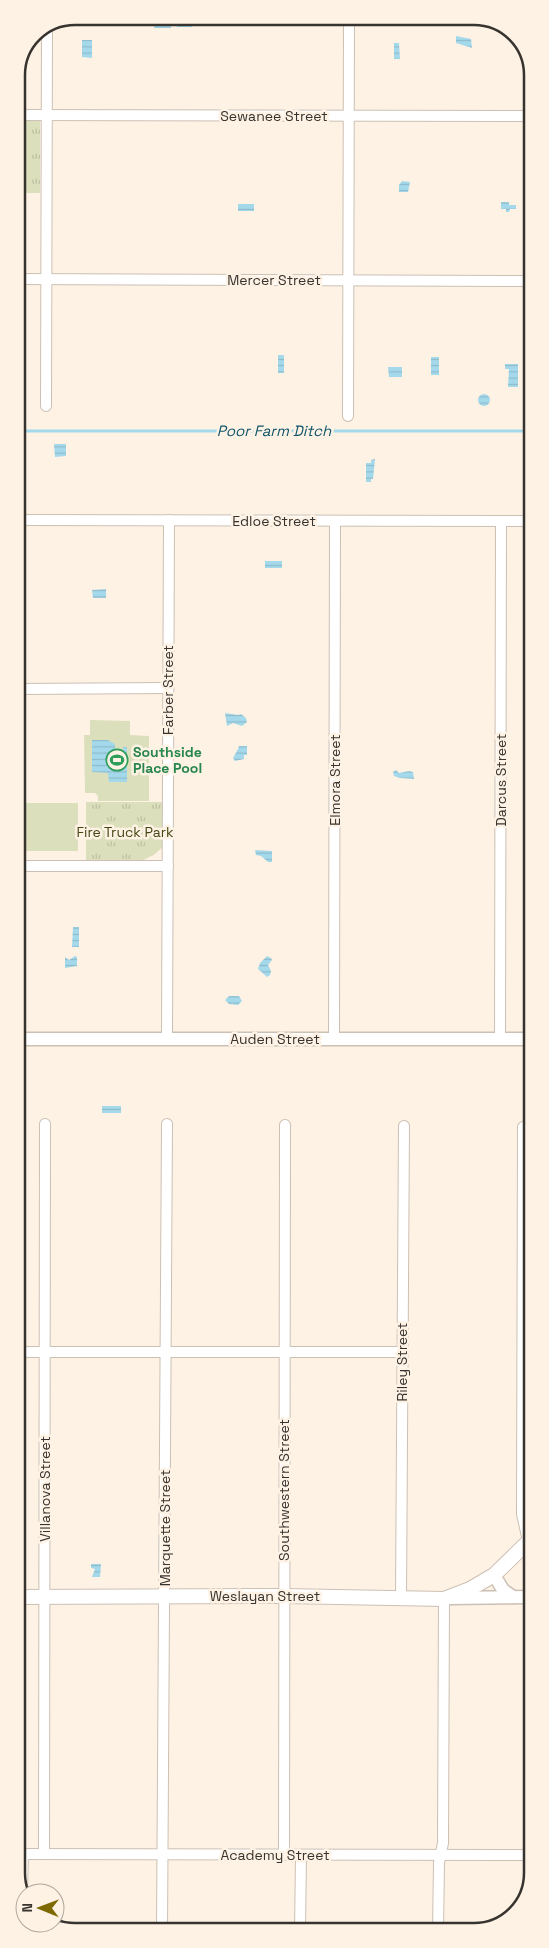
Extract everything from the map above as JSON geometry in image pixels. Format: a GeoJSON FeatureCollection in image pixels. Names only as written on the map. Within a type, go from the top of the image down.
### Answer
{"type":"FeatureCollection","features":[{"type":"Feature","properties":{"kind":"main road"},"geometry":{"type":"LineString","coordinates":[[444,1598],[470,1589],[494,1575],[524,1545]]}},
{"type":"Feature","properties":{"kind":"main road","name":"Weslayan Street"},"geometry":{"type":"LineString","coordinates":[[25,1597],[284,1596],[444,1598]]}},
{"type":"Feature","properties":{"kind":"street"},"geometry":{"type":"LineString","coordinates":[[348,416],[349,25]]}},
{"type":"Feature","properties":{"kind":"street"},"geometry":{"type":"LineString","coordinates":[[46,406],[47,33]]}},
{"type":"Feature","properties":{"kind":"street","name":"Sewanee Street"},"geometry":{"type":"LineString","coordinates":[[25,115],[524,116]]}},
{"type":"Feature","properties":{"kind":"street","name":"Mercer Street"},"geometry":{"type":"LineString","coordinates":[[25,279],[524,281]]}},
{"type":"Feature","properties":{"kind":"street","name":"Edloe Street"},"geometry":{"type":"LineString","coordinates":[[25,520],[524,521]]}},
{"type":"Feature","properties":{"kind":"street","name":"Farber Street"},"geometry":{"type":"LineString","coordinates":[[168,1039],[169,520]]}},
{"type":"Feature","properties":{"kind":"street","name":"Elmora Street"},"geometry":{"type":"LineString","coordinates":[[334,1039],[335,521]]}},
{"type":"Feature","properties":{"kind":"street","name":"Darcus Street"},"geometry":{"type":"LineString","coordinates":[[500,1039],[501,521]]}},
{"type":"Feature","properties":{"kind":"street"},"geometry":{"type":"LineString","coordinates":[[25,689],[168,688]]}},
{"type":"Feature","properties":{"kind":"street"},"geometry":{"type":"LineString","coordinates":[[25,866],[168,866]]}},
{"type":"Feature","properties":{"kind":"street","name":"Auden Street"},"geometry":{"type":"LineString","coordinates":[[25,1039],[524,1039]]}},
{"type":"Feature","properties":{"kind":"street","name":"Villanova Street"},"geometry":{"type":"LineString","coordinates":[[44,1854],[45,1124]]}},
{"type":"Feature","properties":{"kind":"street","name":"Marquette Street"},"geometry":{"type":"LineString","coordinates":[[162,1923],[167,1124]]}},
{"type":"Feature","properties":{"kind":"street","name":"Southwestern Street"},"geometry":{"type":"LineString","coordinates":[[284,1855],[285,1125]]}},
{"type":"Feature","properties":{"kind":"street","name":"Riley Street"},"geometry":{"type":"LineString","coordinates":[[401,1597],[404,1126]]}},
{"type":"Feature","properties":{"kind":"street"},"geometry":{"type":"LineString","coordinates":[[523,1127],[524,1144]]}},
{"type":"Feature","properties":{"kind":"street"},"geometry":{"type":"LineString","coordinates":[[25,1352],[402,1352]]}},
{"type":"Feature","properties":{"kind":"street"},"geometry":{"type":"LineString","coordinates":[[524,1443],[522,1514],[524,1520]]}},
{"type":"Feature","properties":{"kind":"street"},"geometry":{"type":"LineString","coordinates":[[494,1575],[503,1590],[512,1597]]}},
{"type":"Feature","properties":{"kind":"street","name":"Weslayan Street"},"geometry":{"type":"LineString","coordinates":[[444,1598],[524,1597]]}},
{"type":"Feature","properties":{"kind":"street"},"geometry":{"type":"LineString","coordinates":[[438,1923],[439,1863],[442,1855],[444,1834],[444,1598]]}},
{"type":"Feature","properties":{"kind":"street","name":"Academy Street"},"geometry":{"type":"LineString","coordinates":[[25,1854],[524,1856]]}},
{"type":"Feature","properties":{"kind":"street"},"geometry":{"type":"LineString","coordinates":[[300,1855],[300,1923]]}},
{"type":"Feature","properties":{"kind":"green space"},"geometry":{"type":"Polygon","coordinates":[[[25,121],[40,121],[40,193],[25,193],[25,121]]]}},
{"type":"Feature","properties":{"kind":"green space","name":"Southside Place Pool"},"geometry":{"type":"Polygon","coordinates":[[[90,720],[130,721],[130,735],[149,736],[149,801],[98,801],[98,796],[95,793],[85,793],[84,735],[90,735],[90,720]]]}},
{"type":"Feature","properties":{"kind":"green space","name":"Fire Truck Park"},"geometry":{"type":"Polygon","coordinates":[[[86,802],[163,802],[164,846],[155,854],[140,862],[86,862],[86,802]]]}},
{"type":"Feature","properties":{"kind":"green space"},"geometry":{"type":"Polygon","coordinates":[[[25,803],[78,803],[78,851],[25,851],[25,803]]]}},
{"type":"Feature","properties":{"kind":"water"},"geometry":{"type":"Polygon","coordinates":[[[155,25],[171,25],[171,28],[154,28],[155,25]]]}},
{"type":"Feature","properties":{"kind":"water"},"geometry":{"type":"Polygon","coordinates":[[[177,25],[192,25],[192,27],[177,27],[177,25]]]}},
{"type":"Feature","properties":{"kind":"water"},"geometry":{"type":"Polygon","coordinates":[[[456,36],[471,39],[472,48],[456,43],[456,36]]]}},
{"type":"Feature","properties":{"kind":"water"},"geometry":{"type":"Polygon","coordinates":[[[82,40],[92,40],[92,58],[82,57],[82,40]]]}},
{"type":"Feature","properties":{"kind":"water"},"geometry":{"type":"Polygon","coordinates":[[[394,43],[399,43],[400,59],[394,59],[394,43]]]}},
{"type":"Feature","properties":{"kind":"water"},"geometry":{"type":"Polygon","coordinates":[[[402,181],[410,182],[408,192],[399,192],[399,185],[402,181]]]}},
{"type":"Feature","properties":{"kind":"water"},"geometry":{"type":"Polygon","coordinates":[[[501,202],[509,202],[509,205],[516,205],[516,209],[510,209],[509,212],[506,212],[506,209],[501,209],[501,202]]]}},
{"type":"Feature","properties":{"kind":"water"},"geometry":{"type":"Polygon","coordinates":[[[238,204],[254,204],[254,211],[238,211],[238,204]]]}},
{"type":"Feature","properties":{"kind":"water"},"geometry":{"type":"Polygon","coordinates":[[[278,355],[284,355],[284,373],[278,373],[278,355]]]}},
{"type":"Feature","properties":{"kind":"water"},"geometry":{"type":"Polygon","coordinates":[[[431,357],[439,357],[439,375],[431,375],[431,357]]]}},
{"type":"Feature","properties":{"kind":"water"},"geometry":{"type":"Polygon","coordinates":[[[505,364],[518,364],[518,387],[508,387],[509,369],[505,369],[505,364]]]}},
{"type":"Feature","properties":{"kind":"water"},"geometry":{"type":"Polygon","coordinates":[[[388,367],[402,367],[402,377],[389,377],[388,367]]]}},
{"type":"Feature","properties":{"kind":"water"},"geometry":{"type":"Polygon","coordinates":[[[482,394],[486,394],[490,400],[486,406],[482,406],[478,402],[478,398],[482,394]]]}},
{"type":"Feature","properties":{"kind":"water"},"geometry":{"type":"Polygon","coordinates":[[[54,444],[66,444],[66,456],[55,457],[54,444]]]}},
{"type":"Feature","properties":{"kind":"water"},"geometry":{"type":"Polygon","coordinates":[[[375,459],[373,479],[371,479],[371,482],[366,482],[366,463],[371,463],[371,460],[375,459]]]}},
{"type":"Feature","properties":{"kind":"water"},"geometry":{"type":"Polygon","coordinates":[[[265,561],[282,561],[282,568],[265,568],[265,561]]]}},
{"type":"Feature","properties":{"kind":"water"},"geometry":{"type":"Polygon","coordinates":[[[106,589],[106,598],[93,598],[92,590],[106,589]]]}},
{"type":"Feature","properties":{"kind":"water"},"geometry":{"type":"Polygon","coordinates":[[[225,713],[241,714],[246,718],[247,722],[242,726],[233,723],[227,726],[225,713]]]}},
{"type":"Feature","properties":{"kind":"water"},"geometry":{"type":"Polygon","coordinates":[[[92,740],[108,740],[115,744],[115,750],[123,750],[123,747],[127,747],[127,782],[109,782],[108,773],[92,772],[92,740]]]}},
{"type":"Feature","properties":{"kind":"water"},"geometry":{"type":"Polygon","coordinates":[[[239,746],[247,746],[247,755],[244,755],[244,759],[235,761],[233,758],[239,746]]]}},
{"type":"Feature","properties":{"kind":"water"},"geometry":{"type":"Polygon","coordinates":[[[396,770],[399,773],[413,772],[414,779],[394,776],[393,772],[396,770]]]}},
{"type":"Feature","properties":{"kind":"water"},"geometry":{"type":"Polygon","coordinates":[[[255,850],[272,851],[272,862],[268,862],[261,856],[256,855],[255,850]]]}},
{"type":"Feature","properties":{"kind":"water"},"geometry":{"type":"Polygon","coordinates":[[[73,927],[79,927],[79,947],[72,947],[73,927]]]}},
{"type":"Feature","properties":{"kind":"water"},"geometry":{"type":"Polygon","coordinates":[[[75,956],[77,957],[77,966],[65,968],[65,957],[69,960],[75,956]]]}},
{"type":"Feature","properties":{"kind":"water"},"geometry":{"type":"Polygon","coordinates":[[[267,956],[272,960],[268,965],[271,971],[267,977],[258,969],[260,963],[267,956]]]}},
{"type":"Feature","properties":{"kind":"water"},"geometry":{"type":"Polygon","coordinates":[[[229,996],[239,996],[242,1001],[238,1005],[229,1004],[225,1000],[229,996]]]}},
{"type":"Feature","properties":{"kind":"water"},"geometry":{"type":"Polygon","coordinates":[[[102,1106],[121,1106],[121,1113],[102,1113],[102,1106]]]}},
{"type":"Feature","properties":{"kind":"water"},"geometry":{"type":"Polygon","coordinates":[[[91,1564],[101,1564],[100,1577],[92,1577],[95,1569],[91,1568],[91,1564]]]}},
{"type":"Feature","properties":{"kind":"waterway","name":"Poor Farm Ditch"},"geometry":{"type":"LineString","coordinates":[[25,431],[524,431]]}},
{"type":"Feature","properties":{"kind":"place","name":"Southside Place Pool"},"geometry":{"type":"Point","coordinates":[117,760]}}]}
